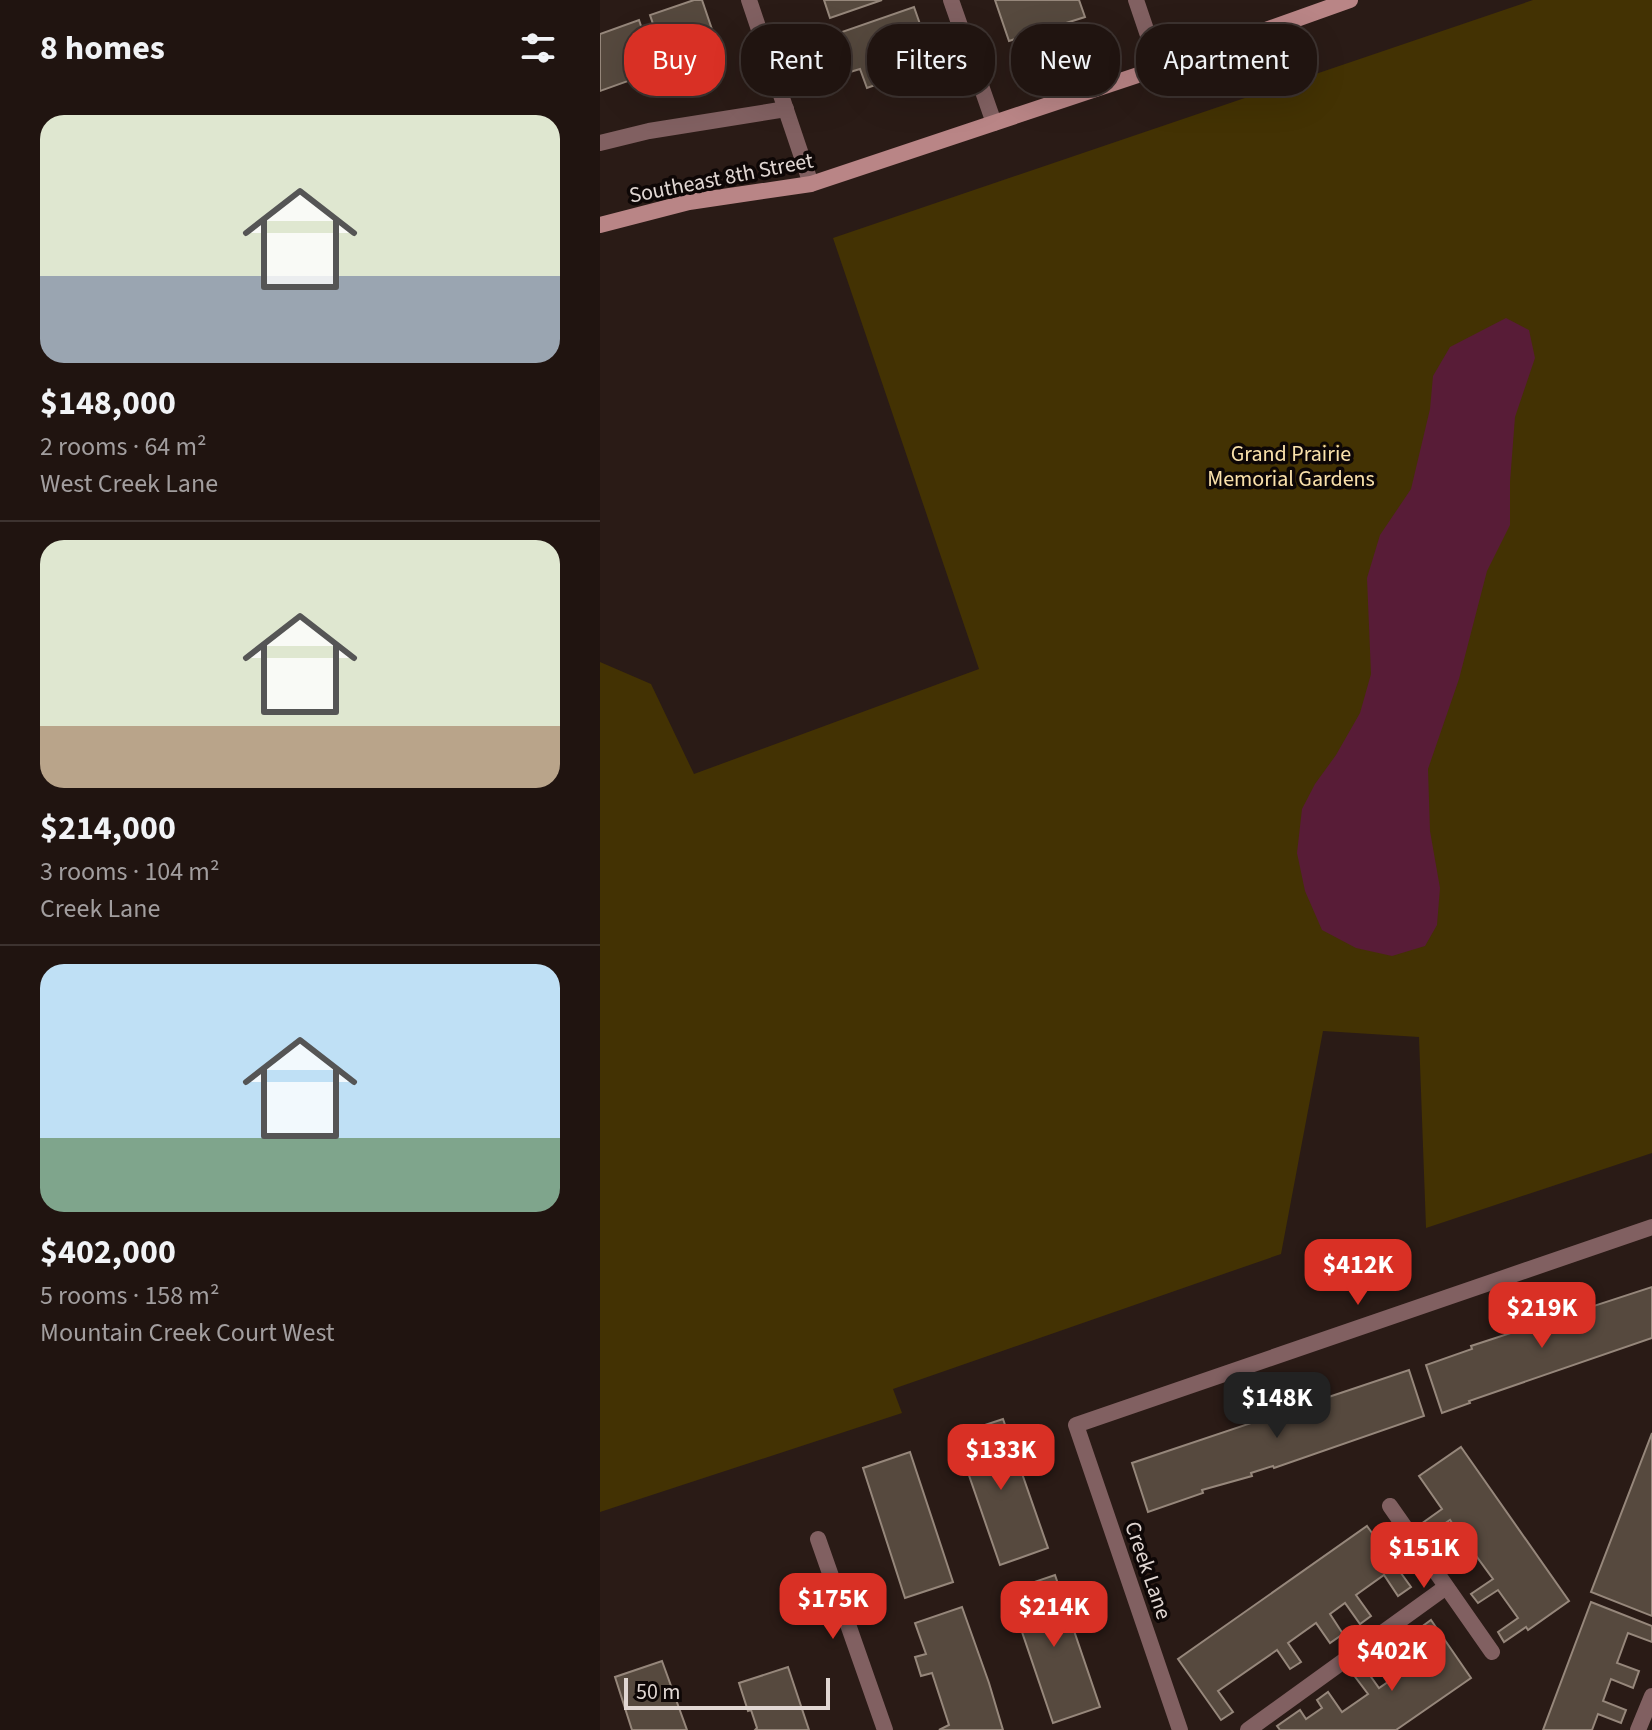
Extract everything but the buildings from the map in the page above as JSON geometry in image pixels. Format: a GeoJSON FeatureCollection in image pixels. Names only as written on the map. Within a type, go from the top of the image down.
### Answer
{"type":"FeatureCollection","features":[{"type":"Feature","properties":{"kind":"street"},"geometry":{"type":"LineString","coordinates":[[749,0],[811,184]]}},
{"type":"Feature","properties":{"kind":"street"},"geometry":{"type":"LineString","coordinates":[[951,0],[994,123]]}},
{"type":"Feature","properties":{"kind":"street"},"geometry":{"type":"LineString","coordinates":[[1136,0],[1144,24]]}},
{"type":"Feature","properties":{"kind":"street","name":"Southeast 8th Street"},"geometry":{"type":"LineString","coordinates":[[1280,24],[1343,1]]}},
{"type":"Feature","properties":{"kind":"street","name":"Southeast 8th Street"},"geometry":{"type":"LineString","coordinates":[[600,225],[689,202],[811,184],[1136,76]]}},
{"type":"Feature","properties":{"kind":"street"},"geometry":{"type":"LineString","coordinates":[[600,143],[649,131],[786,109]]}},
{"type":"Feature","properties":{"kind":"street","name":"Creek Lane"},"geometry":{"type":"LineString","coordinates":[[1180,1730],[1076,1425],[1652,1227]]}},
{"type":"Feature","properties":{"kind":"street"},"geometry":{"type":"LineString","coordinates":[[1390,1506],[1492,1652]]}},
{"type":"Feature","properties":{"kind":"street"},"geometry":{"type":"LineString","coordinates":[[818,1539],[885,1730]]}},
{"type":"Feature","properties":{"kind":"street"},"geometry":{"type":"LineString","coordinates":[[1248,1730],[1446,1587]]}},
{"type":"Feature","properties":{"kind":"street"},"geometry":{"type":"LineString","coordinates":[[1638,1730],[1652,1696]]}},
{"type":"Feature","properties":{"kind":"green space","name":"Grand Prairie Memorial Gardens"},"geometry":{"type":"Polygon","coordinates":[[[1533,0],[1652,0],[1652,1153],[1426,1228],[1419,1037],[1323,1031],[1281,1254],[893,1389],[902,1413],[600,1512],[600,662],[651,684],[694,774],[979,669],[833,238],[1251,96],[1317,96],[1317,73],[1533,0]]]}},
{"type":"Feature","properties":{"kind":"shaded area"},"geometry":{"type":"Polygon","coordinates":[[[1506,318],[1529,330],[1535,358],[1515,417],[1510,525],[1487,571],[1459,679],[1428,769],[1430,831],[1440,888],[1437,925],[1425,946],[1392,956],[1356,948],[1322,930],[1305,891],[1297,853],[1302,809],[1360,713],[1371,674],[1367,578],[1380,535],[1411,489],[1430,409],[1433,376],[1450,347],[1506,318]]]}}]}
